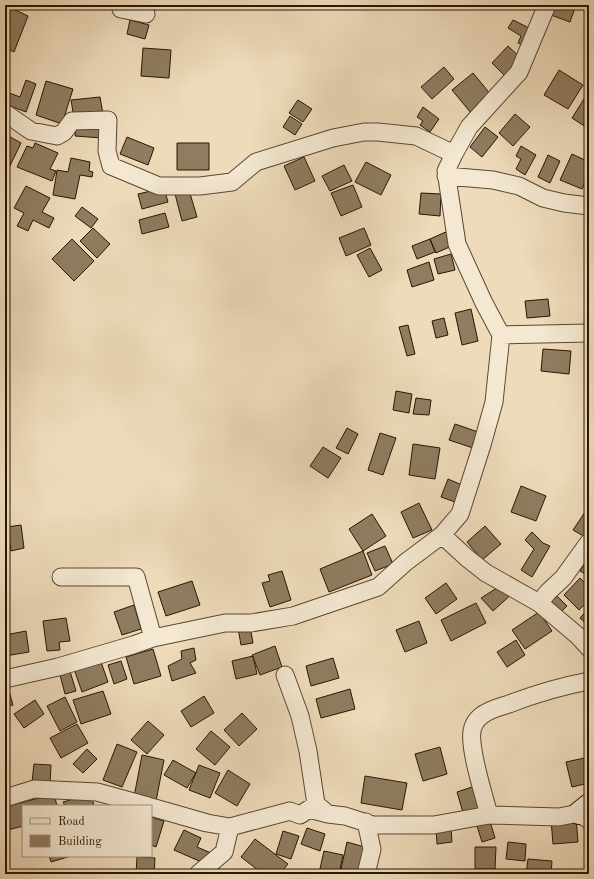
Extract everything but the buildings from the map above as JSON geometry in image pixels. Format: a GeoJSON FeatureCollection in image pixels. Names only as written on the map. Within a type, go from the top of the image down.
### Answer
{"type":"FeatureCollection","features":[{"type":"Feature","properties":{"kind":"street"},"geometry":{"type":"LineString","coordinates":[[120,5],[121,9],[146,14]]}},
{"type":"Feature","properties":{"kind":"street"},"geometry":{"type":"LineString","coordinates":[[5,678],[58,667],[153,638],[225,623],[251,623],[293,616],[378,587],[406,562],[442,536],[460,514],[494,402],[501,335],[484,303],[457,244],[446,171],[469,127],[519,72],[546,5]]}},
{"type":"Feature","properties":{"kind":"street"},"geometry":{"type":"LineString","coordinates":[[5,113],[31,131],[57,136],[64,132],[72,121],[108,120],[107,151],[111,166],[159,186],[200,186],[232,182],[256,162],[318,142],[364,132],[416,136],[454,154]]}},
{"type":"Feature","properties":{"kind":"street"},"geometry":{"type":"LineString","coordinates":[[446,176],[493,180],[518,186],[543,198],[564,203],[589,206]]}},
{"type":"Feature","properties":{"kind":"street"},"geometry":{"type":"LineString","coordinates":[[501,335],[589,333]]}},
{"type":"Feature","properties":{"kind":"street"},"geometry":{"type":"LineString","coordinates":[[442,536],[489,575],[539,603],[578,636],[589,648]]}},
{"type":"Feature","properties":{"kind":"street"},"geometry":{"type":"LineString","coordinates":[[539,603],[563,578],[589,542]]}},
{"type":"Feature","properties":{"kind":"street"},"geometry":{"type":"LineString","coordinates":[[61,577],[136,577],[153,638]]}},
{"type":"Feature","properties":{"kind":"street"},"geometry":{"type":"LineString","coordinates":[[285,675],[300,716],[316,804],[328,814]]}},
{"type":"Feature","properties":{"kind":"street"},"geometry":{"type":"LineString","coordinates":[[489,815],[473,751],[472,732],[474,724],[480,716],[488,711],[560,687],[589,681]]}},
{"type":"Feature","properties":{"kind":"street"},"geometry":{"type":"LineString","coordinates":[[5,798],[34,789],[97,792],[144,805]]}},
{"type":"Feature","properties":{"kind":"street"},"geometry":{"type":"LineString","coordinates":[[152,807],[206,822],[230,826],[290,811],[300,815],[309,809],[328,814],[345,816],[373,825],[434,825],[489,815],[559,817],[586,813]]}},
{"type":"Feature","properties":{"kind":"street"},"geometry":{"type":"LineString","coordinates":[[366,822],[372,849],[366,874]]}},
{"type":"Feature","properties":{"kind":"street"},"geometry":{"type":"LineString","coordinates":[[198,874],[224,852],[230,826]]}}]}
